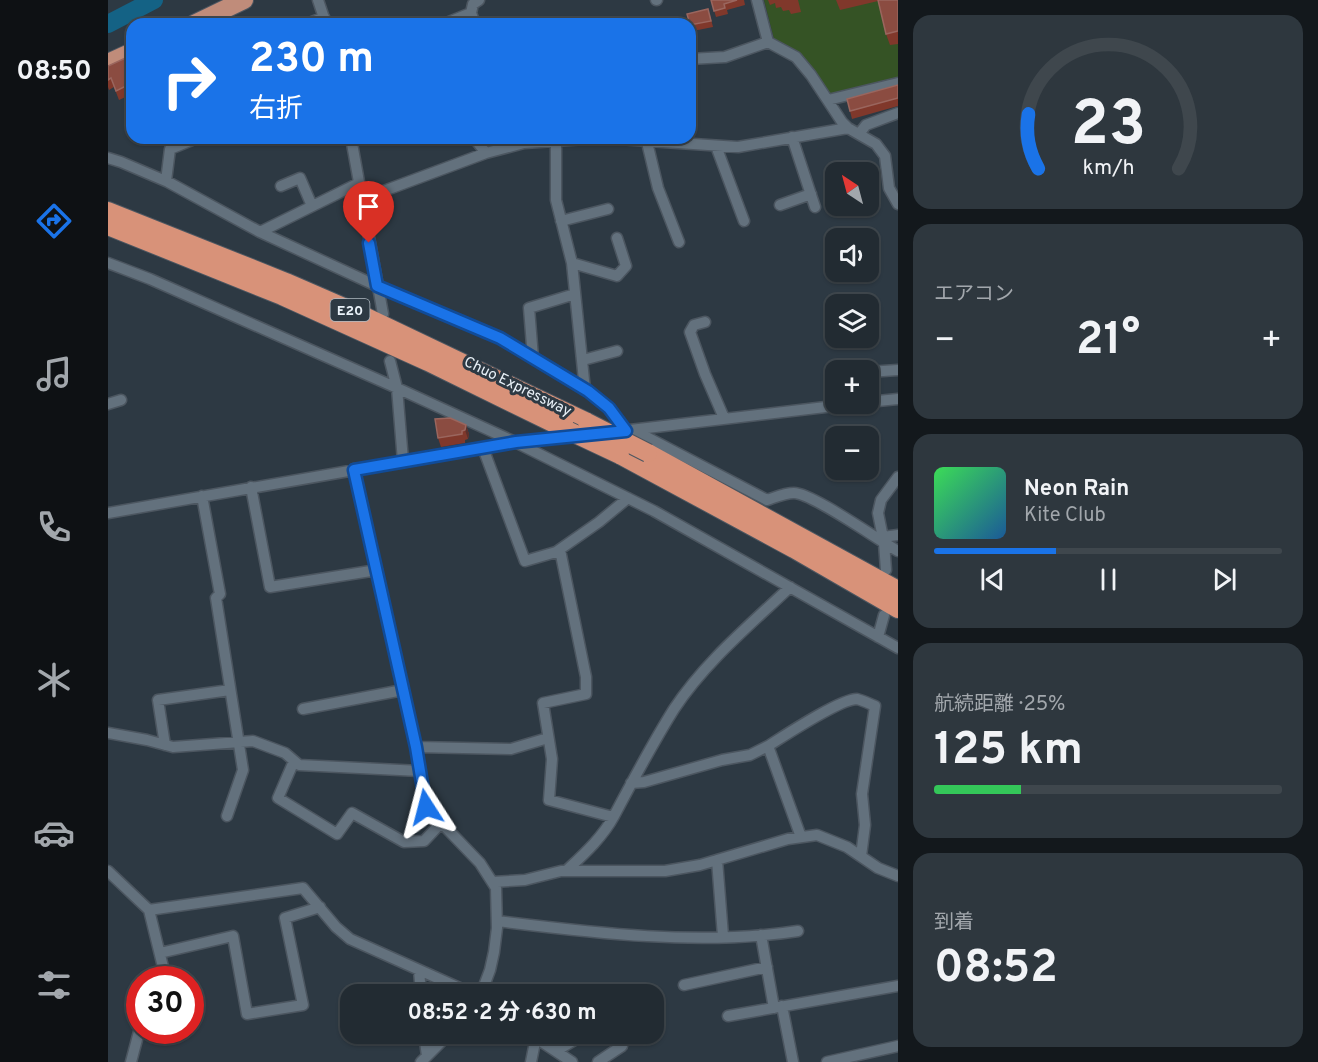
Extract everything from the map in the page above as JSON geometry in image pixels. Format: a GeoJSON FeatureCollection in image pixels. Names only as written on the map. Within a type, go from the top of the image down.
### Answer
{"type":"FeatureCollection","features":[{"type":"Feature","properties":{"kind":"highway"},"geometry":{"type":"LineString","coordinates":[[206,18],[244,0]]}},
{"type":"Feature","properties":{"kind":"highway"},"geometry":{"type":"LineString","coordinates":[[108,63],[126,55]]}},
{"type":"Feature","properties":{"kind":"highway","name":"Chuo Expressway"},"geometry":{"type":"LineString","coordinates":[[108,212],[286,282],[587,422],[898,590]]}},
{"type":"Feature","properties":{"kind":"highway","name":"Chuo Expressway"},"geometry":{"type":"LineString","coordinates":[[108,226],[292,301],[620,455],[794,549],[891,612]]}},
{"type":"Feature","properties":{"kind":"street"},"geometry":{"type":"LineString","coordinates":[[318,0],[324,18]]}},
{"type":"Feature","properties":{"kind":"street"},"geometry":{"type":"LineString","coordinates":[[473,18],[473,4],[479,0]]}},
{"type":"Feature","properties":{"kind":"street"},"geometry":{"type":"LineString","coordinates":[[757,0],[768,42],[796,57],[848,128],[876,144],[885,156],[889,188],[898,204]]}},
{"type":"Feature","properties":{"kind":"street"},"geometry":{"type":"LineString","coordinates":[[696,58],[725,57],[768,42]]}},
{"type":"Feature","properties":{"kind":"street"},"geometry":{"type":"LineString","coordinates":[[828,100],[898,83]]}},
{"type":"Feature","properties":{"kind":"street"},"geometry":{"type":"LineString","coordinates":[[859,134],[867,125],[898,113]]}},
{"type":"Feature","properties":{"kind":"street"},"geometry":{"type":"LineString","coordinates":[[696,144],[738,147],[848,128]]}},
{"type":"Feature","properties":{"kind":"street"},"geometry":{"type":"LineString","coordinates":[[792,137],[815,207]]}},
{"type":"Feature","properties":{"kind":"street"},"geometry":{"type":"LineString","coordinates":[[166,181],[172,144]]}},
{"type":"Feature","properties":{"kind":"street"},"geometry":{"type":"LineString","coordinates":[[170,149],[182,144]]}},
{"type":"Feature","properties":{"kind":"street"},"geometry":{"type":"LineString","coordinates":[[352,144],[383,314]]}},
{"type":"Feature","properties":{"kind":"street"},"geometry":{"type":"LineString","coordinates":[[479,144],[486,153]]}},
{"type":"Feature","properties":{"kind":"street"},"geometry":{"type":"LineString","coordinates":[[362,199],[514,144]]}},
{"type":"Feature","properties":{"kind":"street"},"geometry":{"type":"LineString","coordinates":[[556,144],[555,191],[572,263],[585,390]]}},
{"type":"Feature","properties":{"kind":"street"},"geometry":{"type":"LineString","coordinates":[[648,144],[658,188],[679,242]]}},
{"type":"Feature","properties":{"kind":"street"},"geometry":{"type":"LineString","coordinates":[[716,146],[744,221]]}},
{"type":"Feature","properties":{"kind":"street"},"geometry":{"type":"LineString","coordinates":[[108,158],[166,181],[260,232],[377,286],[500,338],[585,390],[609,408],[630,430],[767,500],[797,492],[830,509],[898,551]]}},
{"type":"Feature","properties":{"kind":"street"},"geometry":{"type":"LineString","coordinates":[[281,186],[300,178],[312,206]]}},
{"type":"Feature","properties":{"kind":"street"},"geometry":{"type":"LineString","coordinates":[[260,232],[359,183]]}},
{"type":"Feature","properties":{"kind":"street"},"geometry":{"type":"LineString","coordinates":[[780,205],[811,194]]}},
{"type":"Feature","properties":{"kind":"street"},"geometry":{"type":"LineString","coordinates":[[561,220],[608,209]]}},
{"type":"Feature","properties":{"kind":"street"},"geometry":{"type":"LineString","coordinates":[[572,263],[617,276],[626,266],[617,238]]}},
{"type":"Feature","properties":{"kind":"street"},"geometry":{"type":"LineString","coordinates":[[108,263],[150,279],[397,387],[516,442],[730,552],[898,648]]}},
{"type":"Feature","properties":{"kind":"street"},"geometry":{"type":"LineString","coordinates":[[533,358],[530,308],[575,294]]}},
{"type":"Feature","properties":{"kind":"street"},"geometry":{"type":"LineString","coordinates":[[705,321],[694,325],[690,332],[705,375],[724,418]]}},
{"type":"Feature","properties":{"kind":"street"},"geometry":{"type":"LineString","coordinates":[[583,360],[617,351]]}},
{"type":"Feature","properties":{"kind":"street"},"geometry":{"type":"LineString","coordinates":[[390,361],[397,387],[403,461]]}},
{"type":"Feature","properties":{"kind":"street"},"geometry":{"type":"LineString","coordinates":[[879,371],[898,370]]}},
{"type":"Feature","properties":{"kind":"street"},"geometry":{"type":"LineString","coordinates":[[879,401],[898,399]]}},
{"type":"Feature","properties":{"kind":"street"},"geometry":{"type":"LineString","coordinates":[[108,404],[121,400]]}},
{"type":"Feature","properties":{"kind":"street"},"geometry":{"type":"LineString","coordinates":[[108,513],[516,442],[825,407]]}},
{"type":"Feature","properties":{"kind":"street"},"geometry":{"type":"LineString","coordinates":[[483,448],[525,561],[560,549],[628,498]]}},
{"type":"Feature","properties":{"kind":"street"},"geometry":{"type":"LineString","coordinates":[[354,470],[416,747],[426,807],[480,863],[496,888],[497,921],[490,970],[485,984]]}},
{"type":"Feature","properties":{"kind":"street"},"geometry":{"type":"LineString","coordinates":[[886,570],[878,513],[881,500],[898,477]]}},
{"type":"Feature","properties":{"kind":"street"},"geometry":{"type":"LineString","coordinates":[[251,488],[270,587],[377,570]]}},
{"type":"Feature","properties":{"kind":"street"},"geometry":{"type":"LineString","coordinates":[[202,496],[220,594],[216,598],[243,770],[227,816]]}},
{"type":"Feature","properties":{"kind":"street"},"geometry":{"type":"LineString","coordinates":[[883,540],[898,535]]}},
{"type":"Feature","properties":{"kind":"street"},"geometry":{"type":"LineString","coordinates":[[560,549],[586,678],[586,694],[543,704],[552,759],[549,800],[613,817]]}},
{"type":"Feature","properties":{"kind":"street"},"geometry":{"type":"LineString","coordinates":[[566,871],[592,845],[613,817],[675,708],[700,675],[790,587]]}},
{"type":"Feature","properties":{"kind":"street"},"geometry":{"type":"LineString","coordinates":[[878,637],[891,612]]}},
{"type":"Feature","properties":{"kind":"street"},"geometry":{"type":"LineString","coordinates":[[165,745],[158,700],[230,690]]}},
{"type":"Feature","properties":{"kind":"street"},"geometry":{"type":"LineString","coordinates":[[303,709],[403,690]]}},
{"type":"Feature","properties":{"kind":"street"},"geometry":{"type":"LineString","coordinates":[[631,783],[644,782],[722,760],[750,755],[804,723],[857,699],[875,706],[862,794],[865,825],[861,856]]}},
{"type":"Feature","properties":{"kind":"street"},"geometry":{"type":"LineString","coordinates":[[108,733],[172,747],[252,741],[285,753],[299,765],[420,771]]}},
{"type":"Feature","properties":{"kind":"street"},"geometry":{"type":"LineString","coordinates":[[416,747],[512,749],[548,738]]}},
{"type":"Feature","properties":{"kind":"street"},"geometry":{"type":"LineString","coordinates":[[768,746],[801,837]]}},
{"type":"Feature","properties":{"kind":"street"},"geometry":{"type":"LineString","coordinates":[[294,761],[278,798],[337,834],[352,813],[404,842],[424,842],[441,823]]}},
{"type":"Feature","properties":{"kind":"street"},"geometry":{"type":"LineString","coordinates":[[493,882],[525,880],[566,871],[665,871],[717,860],[788,839],[817,835],[846,847],[879,868],[898,876]]}},
{"type":"Feature","properties":{"kind":"street"},"geometry":{"type":"LineString","coordinates":[[717,860],[723,936]]}},
{"type":"Feature","properties":{"kind":"street"},"geometry":{"type":"LineString","coordinates":[[108,871],[149,910],[163,966]]}},
{"type":"Feature","properties":{"kind":"street"},"geometry":{"type":"LineString","coordinates":[[149,910],[303,888],[336,927],[350,939],[450,984]]}},
{"type":"Feature","properties":{"kind":"street"},"geometry":{"type":"LineString","coordinates":[[160,953],[233,936],[246,1014],[303,1005],[285,918],[320,907]]}},
{"type":"Feature","properties":{"kind":"street"},"geometry":{"type":"LineString","coordinates":[[497,921],[582,932],[699,937],[798,931]]}},
{"type":"Feature","properties":{"kind":"street"},"geometry":{"type":"LineString","coordinates":[[761,935],[767,967],[793,1062]]}},
{"type":"Feature","properties":{"kind":"street"},"geometry":{"type":"LineString","coordinates":[[684,985],[767,967]]}},
{"type":"Feature","properties":{"kind":"street"},"geometry":{"type":"LineString","coordinates":[[418,970],[420,984]]}},
{"type":"Feature","properties":{"kind":"street"},"geometry":{"type":"LineString","coordinates":[[728,1016],[898,986]]}},
{"type":"Feature","properties":{"kind":"street"},"geometry":{"type":"LineString","coordinates":[[131,1062],[136,1044]]}},
{"type":"Feature","properties":{"kind":"street"},"geometry":{"type":"LineString","coordinates":[[424,1059],[438,1044]]}},
{"type":"Feature","properties":{"kind":"street"},"geometry":{"type":"LineString","coordinates":[[531,1062],[532,1044]]}},
{"type":"Feature","properties":{"kind":"street"},"geometry":{"type":"LineString","coordinates":[[546,1044],[572,1062]]}},
{"type":"Feature","properties":{"kind":"street"},"geometry":{"type":"LineString","coordinates":[[556,1051],[568,1044]]}},
{"type":"Feature","properties":{"kind":"street"},"geometry":{"type":"LineString","coordinates":[[597,1062],[622,1046],[622,1044]]}},
{"type":"Feature","properties":{"kind":"street"},"geometry":{"type":"LineString","coordinates":[[827,1062],[898,1046]]}},
{"type":"Feature","properties":{"kind":"green space"},"geometry":{"type":"Polygon","coordinates":[[[764,0],[898,0],[898,78],[831,95],[802,55],[774,39],[764,0]]]}},
{"type":"Feature","properties":{"kind":"building"},"geometry":{"type":"Polygon","coordinates":[[[711,0],[737,0],[724,4],[725,8],[714,11],[711,0]]]}},
{"type":"Feature","properties":{"kind":"building"},"geometry":{"type":"Polygon","coordinates":[[[878,0],[898,0],[898,31],[886,34],[878,0]]]}},
{"type":"Feature","properties":{"kind":"building"},"geometry":{"type":"Polygon","coordinates":[[[708,9],[711,21],[696,24],[696,18],[688,18],[687,14],[708,9]]]}},
{"type":"Feature","properties":{"kind":"building"},"geometry":{"type":"Polygon","coordinates":[[[126,58],[126,86],[116,91],[111,78],[108,80],[108,66],[126,58]]]}},
{"type":"Feature","properties":{"kind":"building"},"geometry":{"type":"Polygon","coordinates":[[[898,85],[898,98],[850,111],[847,99],[898,85]]]}},
{"type":"Feature","properties":{"kind":"building"},"geometry":{"type":"Polygon","coordinates":[[[450,418],[466,425],[465,430],[462,434],[438,438],[435,419],[450,418]]]}},
{"type":"Feature","properties":{"kind":"waterway"},"geometry":{"type":"LineString","coordinates":[[108,24],[154,0]]}},
{"type":"Feature","properties":{"kind":"route"},"geometry":{"type":"LineString","coordinates":[[369,243],[377,286],[500,338],[588,391],[609,408],[626,431],[516,442],[354,470],[416,747],[426,807]]}}]}
